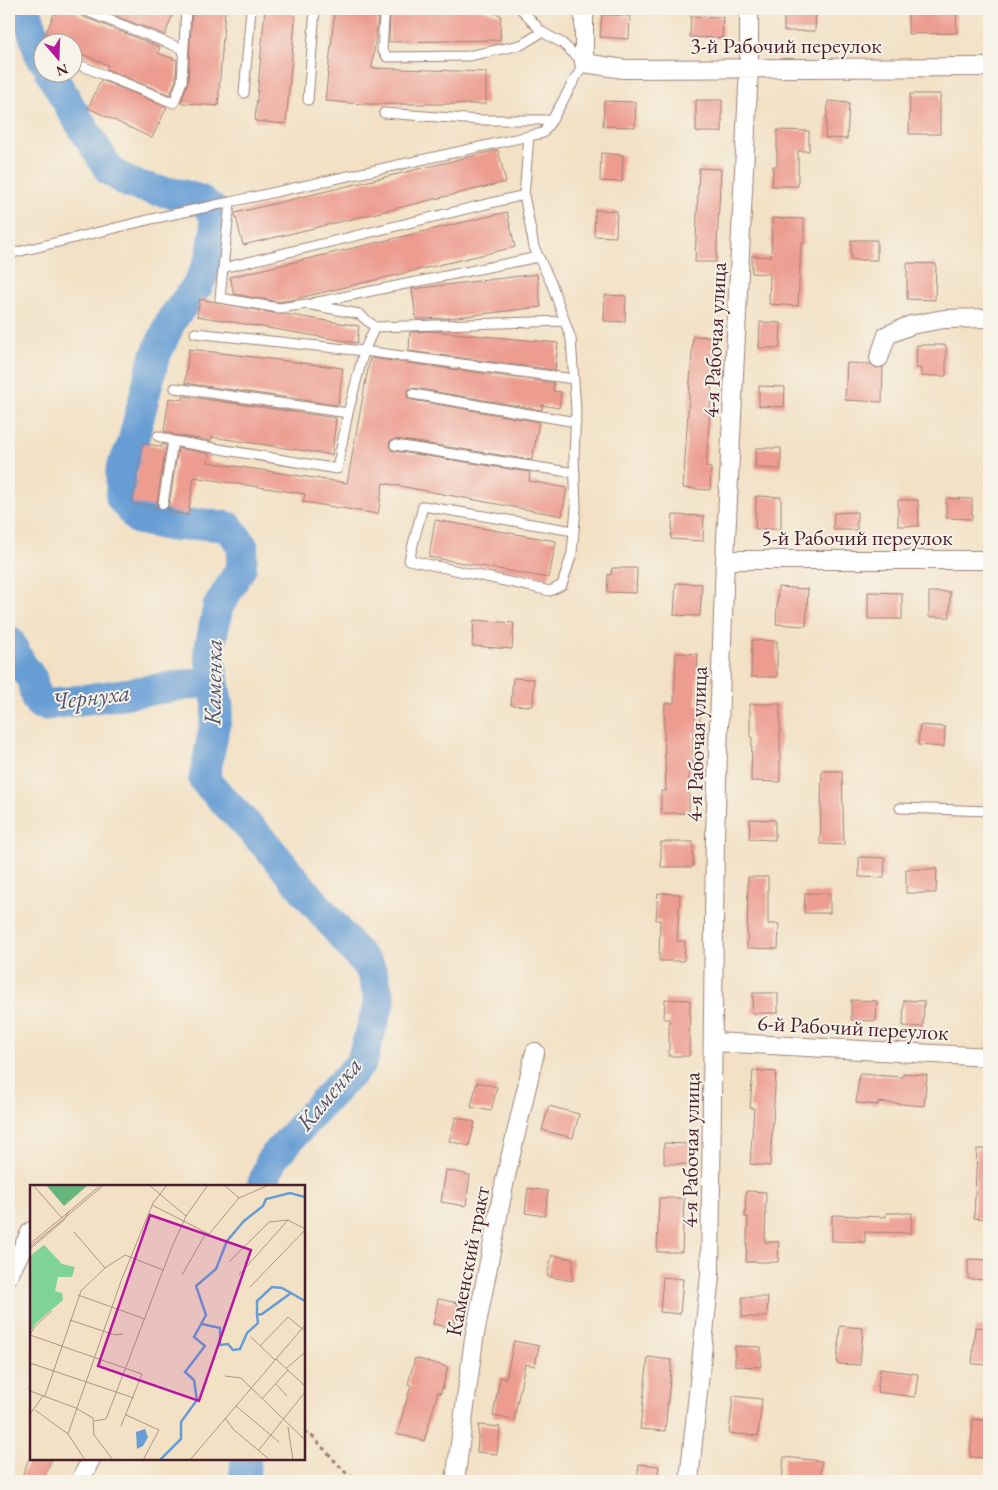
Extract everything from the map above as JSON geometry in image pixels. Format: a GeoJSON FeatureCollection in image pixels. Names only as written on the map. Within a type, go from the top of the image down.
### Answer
{"type":"FeatureCollection","features":[{"type":"Feature","properties":{"kind":"street"},"geometry":{"type":"LineString","coordinates":[[584,9],[584,63]]}},
{"type":"Feature","properties":{"kind":"street","name":"4-я Рабочая улица"},"geometry":{"type":"LineString","coordinates":[[689,1481],[710,1275],[715,836],[749,67],[749,9]]}},
{"type":"Feature","properties":{"kind":"street","name":"3-й Рабочий переулок"},"geometry":{"type":"LineString","coordinates":[[584,63],[624,69],[989,67]]}},
{"type":"Feature","properties":{"kind":"street"},"geometry":{"type":"LineString","coordinates":[[879,358],[886,336],[911,325],[944,319],[989,318]]}},
{"type":"Feature","properties":{"kind":"street","name":"5-й Рабочий переулок"},"geometry":{"type":"LineString","coordinates":[[726,560],[989,560]]}},
{"type":"Feature","properties":{"kind":"street","name":"6-й Рабочий переулок"},"geometry":{"type":"LineString","coordinates":[[714,1042],[989,1057]]}},
{"type":"Feature","properties":{"kind":"street","name":"Каменский тракт"},"geometry":{"type":"LineString","coordinates":[[455,1481],[474,1339],[505,1180],[535,1052]]}},
{"type":"Feature","properties":{"kind":"street"},"geometry":{"type":"LineString","coordinates":[[9,1275],[30,1233]]}},
{"type":"Feature","properties":{"kind":"street"},"geometry":{"type":"LineString","coordinates":[[80,1481],[90,1460]]}},
{"type":"Feature","properties":{"kind":"lane"},"geometry":{"type":"LineString","coordinates":[[81,9],[183,49]]}},
{"type":"Feature","properties":{"kind":"lane"},"geometry":{"type":"LineString","coordinates":[[82,66],[174,103],[182,81],[186,9]]}},
{"type":"Feature","properties":{"kind":"lane"},"geometry":{"type":"LineString","coordinates":[[244,93],[250,9]]}},
{"type":"Feature","properties":{"kind":"lane"},"geometry":{"type":"LineString","coordinates":[[308,100],[315,9]]}},
{"type":"Feature","properties":{"kind":"lane"},"geometry":{"type":"LineString","coordinates":[[9,254],[156,218],[543,133],[584,63],[562,43],[542,32],[521,9]]}},
{"type":"Feature","properties":{"kind":"lane"},"geometry":{"type":"LineString","coordinates":[[384,18],[382,50],[387,57],[468,56],[521,45],[542,32]]}},
{"type":"Feature","properties":{"kind":"lane"},"geometry":{"type":"LineString","coordinates":[[384,113],[480,120],[552,120]]}},
{"type":"Feature","properties":{"kind":"lane"},"geometry":{"type":"LineString","coordinates":[[529,136],[524,195],[534,247],[552,285],[571,339],[576,422],[576,508],[574,531],[572,553],[562,585],[550,591],[409,560],[423,506],[574,531]]}},
{"type":"Feature","properties":{"kind":"lane"},"geometry":{"type":"LineString","coordinates":[[223,268],[524,195]]}},
{"type":"Feature","properties":{"kind":"lane"},"geometry":{"type":"LineString","coordinates":[[230,202],[220,298],[279,308],[538,257]]}},
{"type":"Feature","properties":{"kind":"lane"},"geometry":{"type":"LineString","coordinates":[[307,304],[359,314],[375,327],[564,321]]}},
{"type":"Feature","properties":{"kind":"lane"},"geometry":{"type":"LineString","coordinates":[[158,436],[173,441],[338,469],[348,413],[364,351],[375,327]]}},
{"type":"Feature","properties":{"kind":"lane"},"geometry":{"type":"LineString","coordinates":[[195,333],[364,351],[574,379]]}},
{"type":"Feature","properties":{"kind":"lane"},"geometry":{"type":"LineString","coordinates":[[175,388],[348,413]]}},
{"type":"Feature","properties":{"kind":"lane"},"geometry":{"type":"LineString","coordinates":[[413,394],[576,422]]}},
{"type":"Feature","properties":{"kind":"lane"},"geometry":{"type":"LineString","coordinates":[[163,504],[173,441]]}},
{"type":"Feature","properties":{"kind":"lane"},"geometry":{"type":"LineString","coordinates":[[395,445],[575,473]]}},
{"type":"Feature","properties":{"kind":"lane"},"geometry":{"type":"LineString","coordinates":[[900,808],[989,811]]}},
{"type":"Feature","properties":{"kind":"path"},"geometry":{"type":"LineString","coordinates":[[305,1433],[313,1437],[345,1472],[359,1481]]}},
{"type":"Feature","properties":{"kind":"building"},"geometry":{"type":"Polygon","coordinates":[[[56,9],[75,9],[79,15],[160,47],[158,53],[177,60],[176,80],[170,95],[106,69],[108,65],[82,54],[82,32],[46,32],[56,9]]]}},
{"type":"Feature","properties":{"kind":"building"},"geometry":{"type":"Polygon","coordinates":[[[97,9],[175,9],[165,35],[97,9]]]}},
{"type":"Feature","properties":{"kind":"building"},"geometry":{"type":"Polygon","coordinates":[[[192,9],[225,9],[218,106],[181,103],[188,81],[192,9]]]}},
{"type":"Feature","properties":{"kind":"building"},"geometry":{"type":"Polygon","coordinates":[[[265,9],[296,9],[286,124],[255,121],[265,9]]]}},
{"type":"Feature","properties":{"kind":"building"},"geometry":{"type":"Polygon","coordinates":[[[335,9],[482,9],[501,15],[500,40],[389,42],[390,16],[384,12],[379,14],[378,18],[372,68],[486,72],[486,104],[362,104],[325,101],[335,9]]]}},
{"type":"Feature","properties":{"kind":"building"},"geometry":{"type":"Polygon","coordinates":[[[784,9],[816,9],[815,31],[784,31],[784,9]]]}},
{"type":"Feature","properties":{"kind":"building"},"geometry":{"type":"Polygon","coordinates":[[[956,12],[957,33],[908,34],[908,13],[956,12]]]}},
{"type":"Feature","properties":{"kind":"building"},"geometry":{"type":"Polygon","coordinates":[[[602,15],[630,16],[629,39],[600,37],[602,15]]]}},
{"type":"Feature","properties":{"kind":"building"},"geometry":{"type":"Polygon","coordinates":[[[691,16],[723,17],[722,38],[690,37],[691,16]]]}},
{"type":"Feature","properties":{"kind":"building"},"geometry":{"type":"Polygon","coordinates":[[[101,80],[167,107],[152,138],[88,108],[101,80]]]}},
{"type":"Feature","properties":{"kind":"building"},"geometry":{"type":"Polygon","coordinates":[[[910,94],[940,94],[940,134],[909,134],[910,94]]]}},
{"type":"Feature","properties":{"kind":"building"},"geometry":{"type":"Polygon","coordinates":[[[696,100],[722,100],[722,132],[696,132],[696,100]]]}},
{"type":"Feature","properties":{"kind":"building"},"geometry":{"type":"Polygon","coordinates":[[[604,101],[636,102],[635,127],[603,126],[604,101]]]}},
{"type":"Feature","properties":{"kind":"building"},"geometry":{"type":"Polygon","coordinates":[[[828,101],[849,103],[847,139],[825,138],[828,101]]]}},
{"type":"Feature","properties":{"kind":"building"},"geometry":{"type":"Polygon","coordinates":[[[777,130],[809,131],[809,151],[798,151],[798,186],[772,186],[773,166],[777,166],[777,130]]]}},
{"type":"Feature","properties":{"kind":"building"},"geometry":{"type":"Polygon","coordinates":[[[498,150],[506,182],[243,245],[235,213],[498,150]]]}},
{"type":"Feature","properties":{"kind":"building"},"geometry":{"type":"Polygon","coordinates":[[[601,153],[623,155],[622,182],[600,181],[601,153]]]}},
{"type":"Feature","properties":{"kind":"building"},"geometry":{"type":"Polygon","coordinates":[[[699,168],[721,169],[716,262],[695,262],[699,168]]]}},
{"type":"Feature","properties":{"kind":"building"},"geometry":{"type":"Polygon","coordinates":[[[595,210],[617,211],[616,237],[594,236],[595,210]]]}},
{"type":"Feature","properties":{"kind":"building"},"geometry":{"type":"Polygon","coordinates":[[[507,212],[515,247],[279,302],[234,294],[230,277],[507,212]]]}},
{"type":"Feature","properties":{"kind":"building"},"geometry":{"type":"Polygon","coordinates":[[[772,218],[804,219],[804,244],[801,244],[798,306],[769,304],[770,274],[752,273],[752,256],[771,257],[772,218]]]}},
{"type":"Feature","properties":{"kind":"building"},"geometry":{"type":"Polygon","coordinates":[[[851,240],[877,240],[877,260],[851,260],[851,240]]]}},
{"type":"Feature","properties":{"kind":"building"},"geometry":{"type":"Polygon","coordinates":[[[907,263],[936,264],[935,300],[907,299],[907,263]]]}},
{"type":"Feature","properties":{"kind":"building"},"geometry":{"type":"Polygon","coordinates":[[[537,274],[541,307],[448,318],[416,319],[412,289],[537,274]]]}},
{"type":"Feature","properties":{"kind":"building"},"geometry":{"type":"Polygon","coordinates":[[[605,295],[626,296],[625,322],[604,321],[605,295]]]}},
{"type":"Feature","properties":{"kind":"building"},"geometry":{"type":"Polygon","coordinates":[[[200,299],[278,314],[359,326],[357,343],[197,316],[200,299]]]}},
{"type":"Feature","properties":{"kind":"building"},"geometry":{"type":"Polygon","coordinates":[[[760,322],[781,323],[780,348],[759,348],[760,322]]]}},
{"type":"Feature","properties":{"kind":"building"},"geometry":{"type":"Polygon","coordinates":[[[431,331],[558,343],[555,370],[409,351],[410,332],[431,331]]]}},
{"type":"Feature","properties":{"kind":"building"},"geometry":{"type":"Polygon","coordinates":[[[693,336],[715,337],[706,467],[711,468],[710,490],[683,488],[693,336]]]}},
{"type":"Feature","properties":{"kind":"building"},"geometry":{"type":"Polygon","coordinates":[[[917,345],[946,345],[946,376],[921,376],[921,368],[916,368],[917,345]]]}},
{"type":"Feature","properties":{"kind":"building"},"geometry":{"type":"Polygon","coordinates":[[[189,349],[343,368],[338,405],[185,383],[189,349]]]}},
{"type":"Feature","properties":{"kind":"building"},"geometry":{"type":"Polygon","coordinates":[[[370,358],[554,383],[553,391],[561,392],[559,408],[542,405],[542,410],[414,388],[410,388],[407,392],[407,397],[412,400],[539,422],[532,460],[396,439],[390,441],[389,445],[391,450],[394,451],[530,472],[529,481],[567,488],[562,516],[383,483],[378,514],[303,502],[305,494],[194,477],[188,515],[170,512],[170,510],[166,509],[169,505],[178,448],[209,454],[208,462],[347,483],[370,358]]]}},
{"type":"Feature","properties":{"kind":"building"},"geometry":{"type":"Polygon","coordinates":[[[847,363],[871,364],[876,368],[883,367],[882,402],[845,400],[847,363]]]}},
{"type":"Feature","properties":{"kind":"building"},"geometry":{"type":"Polygon","coordinates":[[[759,386],[785,387],[784,407],[759,406],[759,386]]]}},
{"type":"Feature","properties":{"kind":"building"},"geometry":{"type":"Polygon","coordinates":[[[183,396],[336,418],[332,455],[212,437],[211,441],[175,435],[164,431],[169,398],[183,400],[183,396]]]}},
{"type":"Feature","properties":{"kind":"building"},"geometry":{"type":"Polygon","coordinates":[[[143,443],[162,447],[162,444],[166,445],[157,503],[158,508],[132,503],[143,443]]]}},
{"type":"Feature","properties":{"kind":"building"},"geometry":{"type":"Polygon","coordinates":[[[756,448],[781,448],[781,469],[755,468],[756,448]]]}},
{"type":"Feature","properties":{"kind":"building"},"geometry":{"type":"Polygon","coordinates":[[[756,496],[781,497],[781,529],[755,529],[756,496]]]}},
{"type":"Feature","properties":{"kind":"building"},"geometry":{"type":"Polygon","coordinates":[[[946,498],[972,499],[972,519],[946,518],[946,498]]]}},
{"type":"Feature","properties":{"kind":"building"},"geometry":{"type":"Polygon","coordinates":[[[898,500],[918,500],[919,526],[898,526],[898,500]]]}},
{"type":"Feature","properties":{"kind":"building"},"geometry":{"type":"Polygon","coordinates":[[[857,512],[857,530],[833,530],[834,513],[857,512]]]}},
{"type":"Feature","properties":{"kind":"building"},"geometry":{"type":"Polygon","coordinates":[[[673,515],[704,516],[703,541],[671,539],[673,515]]]}},
{"type":"Feature","properties":{"kind":"building"},"geometry":{"type":"Polygon","coordinates":[[[435,520],[556,541],[549,578],[429,557],[435,520]]]}},
{"type":"Feature","properties":{"kind":"building"},"geometry":{"type":"Polygon","coordinates":[[[612,568],[637,568],[636,593],[607,592],[608,574],[611,575],[612,568]]]}},
{"type":"Feature","properties":{"kind":"building"},"geometry":{"type":"Polygon","coordinates":[[[676,583],[702,584],[700,616],[674,615],[676,583]]]}},
{"type":"Feature","properties":{"kind":"building"},"geometry":{"type":"Polygon","coordinates":[[[778,587],[808,589],[806,626],[776,624],[778,587]]]}},
{"type":"Feature","properties":{"kind":"building"},"geometry":{"type":"Polygon","coordinates":[[[868,592],[902,593],[902,619],[868,619],[868,592]]]}},
{"type":"Feature","properties":{"kind":"building"},"geometry":{"type":"Polygon","coordinates":[[[929,592],[950,592],[950,617],[929,617],[929,592]]]}},
{"type":"Feature","properties":{"kind":"building"},"geometry":{"type":"Polygon","coordinates":[[[474,620],[514,623],[512,649],[472,646],[474,620]]]}},
{"type":"Feature","properties":{"kind":"building"},"geometry":{"type":"Polygon","coordinates":[[[752,640],[777,641],[777,677],[751,677],[752,640]]]}},
{"type":"Feature","properties":{"kind":"building"},"geometry":{"type":"Polygon","coordinates":[[[676,653],[698,654],[696,704],[701,704],[699,733],[693,732],[693,771],[689,771],[689,813],[661,813],[661,791],[666,791],[665,703],[674,703],[676,653]]]}},
{"type":"Feature","properties":{"kind":"building"},"geometry":{"type":"Polygon","coordinates":[[[513,678],[534,679],[533,706],[511,705],[513,678]]]}},
{"type":"Feature","properties":{"kind":"building"},"geometry":{"type":"Polygon","coordinates":[[[750,704],[780,704],[780,782],[751,781],[752,737],[750,737],[750,704]]]}},
{"type":"Feature","properties":{"kind":"building"},"geometry":{"type":"Polygon","coordinates":[[[920,725],[945,727],[944,747],[918,745],[920,725]]]}},
{"type":"Feature","properties":{"kind":"building"},"geometry":{"type":"Polygon","coordinates":[[[822,771],[842,771],[844,845],[820,844],[822,771]]]}},
{"type":"Feature","properties":{"kind":"building"},"geometry":{"type":"Polygon","coordinates":[[[750,819],[775,820],[775,840],[749,839],[750,819]]]}},
{"type":"Feature","properties":{"kind":"building"},"geometry":{"type":"Polygon","coordinates":[[[661,842],[693,842],[693,867],[661,867],[661,842]]]}},
{"type":"Feature","properties":{"kind":"building"},"geometry":{"type":"Polygon","coordinates":[[[859,857],[885,858],[884,878],[859,877],[859,857]]]}},
{"type":"Feature","properties":{"kind":"building"},"geometry":{"type":"Polygon","coordinates":[[[906,869],[937,869],[936,893],[906,893],[906,869]]]}},
{"type":"Feature","properties":{"kind":"building"},"geometry":{"type":"Polygon","coordinates":[[[748,877],[768,877],[768,924],[779,924],[778,949],[747,948],[748,877]]]}},
{"type":"Feature","properties":{"kind":"building"},"geometry":{"type":"Polygon","coordinates":[[[658,893],[680,894],[677,941],[685,941],[684,961],[659,961],[660,920],[656,920],[658,893]]]}},
{"type":"Feature","properties":{"kind":"building"},"geometry":{"type":"Polygon","coordinates":[[[805,893],[830,893],[830,913],[804,913],[805,893]]]}},
{"type":"Feature","properties":{"kind":"building"},"geometry":{"type":"Polygon","coordinates":[[[753,993],[778,993],[778,1013],[752,1013],[753,993]]]}},
{"type":"Feature","properties":{"kind":"building"},"geometry":{"type":"Polygon","coordinates":[[[665,999],[690,1000],[689,1056],[669,1056],[669,1019],[664,1019],[665,999]]]}},
{"type":"Feature","properties":{"kind":"building"},"geometry":{"type":"Polygon","coordinates":[[[851,1000],[877,1001],[876,1021],[851,1020],[851,1000]]]}},
{"type":"Feature","properties":{"kind":"building"},"geometry":{"type":"Polygon","coordinates":[[[904,1000],[924,1001],[923,1027],[903,1026],[904,1000]]]}},
{"type":"Feature","properties":{"kind":"building"},"geometry":{"type":"Polygon","coordinates":[[[753,1070],[776,1072],[770,1166],[750,1164],[754,1108],[750,1108],[753,1070]]]}},
{"type":"Feature","properties":{"kind":"building"},"geometry":{"type":"Polygon","coordinates":[[[903,1073],[927,1075],[924,1106],[878,1102],[878,1105],[856,1103],[859,1074],[903,1077],[903,1073]]]}},
{"type":"Feature","properties":{"kind":"building"},"geometry":{"type":"Polygon","coordinates":[[[477,1082],[497,1087],[491,1111],[471,1107],[477,1082]]]}},
{"type":"Feature","properties":{"kind":"building"},"geometry":{"type":"Polygon","coordinates":[[[549,1106],[579,1114],[573,1138],[542,1130],[549,1106]]]}},
{"type":"Feature","properties":{"kind":"building"},"geometry":{"type":"Polygon","coordinates":[[[456,1117],[475,1122],[469,1146],[449,1141],[456,1117]]]}},
{"type":"Feature","properties":{"kind":"building"},"geometry":{"type":"Polygon","coordinates":[[[664,1143],[690,1144],[689,1164],[664,1164],[664,1143]]]}},
{"type":"Feature","properties":{"kind":"building"},"geometry":{"type":"Polygon","coordinates":[[[977,1149],[989,1149],[989,1219],[974,1218],[977,1149]]]}},
{"type":"Feature","properties":{"kind":"building"},"geometry":{"type":"Polygon","coordinates":[[[446,1170],[470,1175],[466,1206],[441,1202],[446,1170]]]}},
{"type":"Feature","properties":{"kind":"building"},"geometry":{"type":"Polygon","coordinates":[[[528,1188],[548,1191],[545,1216],[525,1213],[528,1188]]]}},
{"type":"Feature","properties":{"kind":"building"},"geometry":{"type":"Polygon","coordinates":[[[746,1191],[766,1192],[765,1242],[779,1242],[778,1262],[746,1262],[748,1217],[745,1217],[746,1191]]]}},
{"type":"Feature","properties":{"kind":"building"},"geometry":{"type":"Polygon","coordinates":[[[659,1198],[684,1198],[682,1252],[657,1252],[659,1198]]]}},
{"type":"Feature","properties":{"kind":"building"},"geometry":{"type":"Polygon","coordinates":[[[886,1213],[912,1213],[911,1233],[865,1232],[865,1242],[832,1241],[832,1215],[886,1217],[886,1213]]]}},
{"type":"Feature","properties":{"kind":"building"},"geometry":{"type":"Polygon","coordinates":[[[552,1255],[573,1259],[572,1281],[547,1276],[552,1255]]]}},
{"type":"Feature","properties":{"kind":"building"},"geometry":{"type":"Polygon","coordinates":[[[968,1259],[989,1260],[989,1280],[968,1279],[968,1259]]]}},
{"type":"Feature","properties":{"kind":"building"},"geometry":{"type":"Polygon","coordinates":[[[663,1277],[683,1279],[680,1314],[660,1312],[663,1277]]]}},
{"type":"Feature","properties":{"kind":"building"},"geometry":{"type":"Polygon","coordinates":[[[742,1297],[768,1297],[767,1317],[742,1317],[742,1297]]]}},
{"type":"Feature","properties":{"kind":"building"},"geometry":{"type":"Polygon","coordinates":[[[438,1299],[458,1303],[453,1328],[433,1324],[438,1299]]]}},
{"type":"Feature","properties":{"kind":"building"},"geometry":{"type":"Polygon","coordinates":[[[840,1326],[863,1328],[860,1365],[837,1364],[840,1326]]]}},
{"type":"Feature","properties":{"kind":"building"},"geometry":{"type":"Polygon","coordinates":[[[975,1327],[989,1328],[989,1365],[972,1364],[975,1327]]]}},
{"type":"Feature","properties":{"kind":"building"},"geometry":{"type":"Polygon","coordinates":[[[514,1341],[539,1346],[535,1366],[525,1364],[514,1420],[493,1416],[500,1377],[506,1378],[514,1341]]]}},
{"type":"Feature","properties":{"kind":"building"},"geometry":{"type":"Polygon","coordinates":[[[735,1346],[761,1347],[761,1367],[735,1366],[735,1346]]]}},
{"type":"Feature","properties":{"kind":"building"},"geometry":{"type":"Polygon","coordinates":[[[648,1357],[672,1360],[665,1431],[640,1429],[648,1357]]]}},
{"type":"Feature","properties":{"kind":"building"},"geometry":{"type":"Polygon","coordinates":[[[415,1358],[448,1367],[441,1393],[438,1392],[424,1441],[397,1434],[411,1385],[408,1384],[415,1358]]]}},
{"type":"Feature","properties":{"kind":"building"},"geometry":{"type":"Polygon","coordinates":[[[880,1369],[918,1374],[915,1397],[877,1392],[880,1369]]]}},
{"type":"Feature","properties":{"kind":"building"},"geometry":{"type":"Polygon","coordinates":[[[733,1396],[762,1399],[758,1436],[729,1433],[733,1396]]]}},
{"type":"Feature","properties":{"kind":"building"},"geometry":{"type":"Polygon","coordinates":[[[973,1419],[989,1421],[989,1458],[970,1457],[973,1419]]]}},
{"type":"Feature","properties":{"kind":"building"},"geometry":{"type":"Polygon","coordinates":[[[479,1425],[500,1427],[497,1454],[477,1452],[479,1425]]]}},
{"type":"Feature","properties":{"kind":"building"},"geometry":{"type":"Polygon","coordinates":[[[784,1457],[822,1461],[820,1481],[782,1481],[784,1457]]]}},
{"type":"Feature","properties":{"kind":"building"},"geometry":{"type":"Polygon","coordinates":[[[29,1459],[52,1460],[42,1481],[20,1481],[29,1459]]]}},
{"type":"Feature","properties":{"kind":"building"},"geometry":{"type":"Polygon","coordinates":[[[639,1464],[659,1466],[657,1481],[637,1481],[639,1464]]]}},
{"type":"Feature","properties":{"kind":"waterway","name":"Каменка"},"geometry":{"type":"LineString","coordinates":[[26,9],[33,32]]}},
{"type":"Feature","properties":{"kind":"waterway","name":"Каменка"},"geometry":{"type":"LineString","coordinates":[[56,82],[110,171],[129,183],[200,200],[212,209],[216,227],[211,258],[198,285],[172,319],[154,359],[132,445],[121,470],[121,498],[138,519],[171,526],[203,524],[229,527],[243,547],[241,568],[218,607],[209,651],[218,708],[204,780],[265,844],[371,970],[380,1000],[361,1063],[272,1159],[262,1185]]}},
{"type":"Feature","properties":{"kind":"waterway","name":"Чернуха"},"geometry":{"type":"LineString","coordinates":[[9,641],[21,664],[32,679],[36,699],[40,704],[46,705],[213,681]]}},
{"type":"Feature","properties":{"kind":"waterway","name":"Каменка"},"geometry":{"type":"LineString","coordinates":[[244,1481],[246,1460]]}}]}
